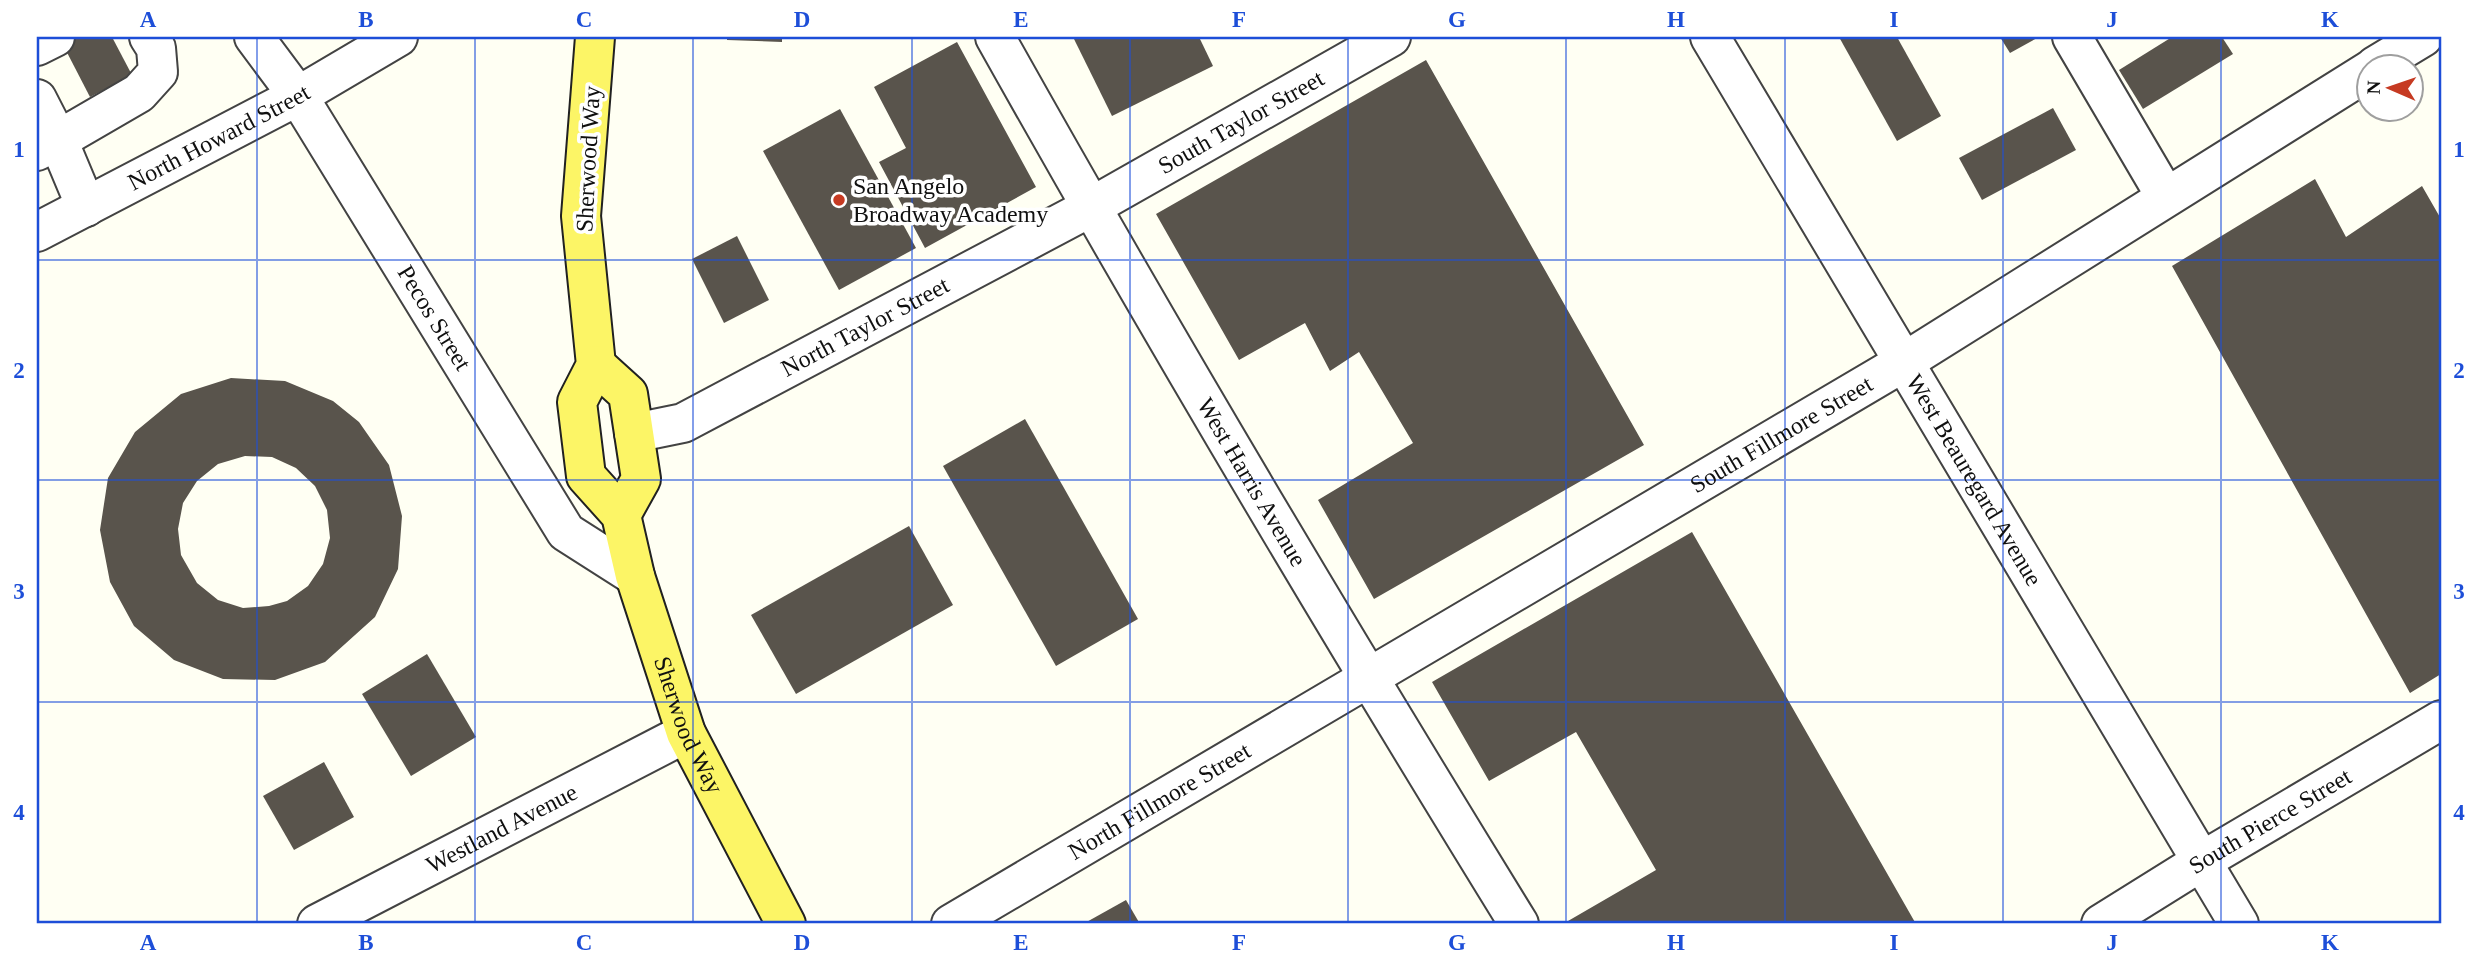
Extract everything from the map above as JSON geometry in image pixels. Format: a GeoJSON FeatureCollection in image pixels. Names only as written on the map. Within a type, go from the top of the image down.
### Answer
{"type":"FeatureCollection","features":[{"type":"Feature","properties":{"kind":"main road","name":"Sherwood Way"},"geometry":{"type":"LineString","coordinates":[[595,37],[581,216],[596,365],[578,402],[586,476],[621,515],[635,576],[686,733],[786,924]]}},
{"type":"Feature","properties":{"kind":"main road"},"geometry":{"type":"LineString","coordinates":[[596,365],[628,394],[641,479],[621,515]]}},
{"type":"Feature","properties":{"kind":"street"},"geometry":{"type":"LineString","coordinates":[[37,46],[55,37]]}},
{"type":"Feature","properties":{"kind":"street"},"geometry":{"type":"LineString","coordinates":[[47,146],[139,93],[158,72],[156,48],[149,37]]}},
{"type":"Feature","properties":{"kind":"street","name":"Pecos Street"},"geometry":{"type":"LineString","coordinates":[[254,37],[298,96],[566,532],[635,576]]}},
{"type":"Feature","properties":{"kind":"street","name":"North Howard Street"},"geometry":{"type":"LineString","coordinates":[[37,232],[298,96],[398,37]]}},
{"type":"Feature","properties":{"kind":"street","name":"West Harris Avenue"},"geometry":{"type":"LineString","coordinates":[[995,37],[1091,207],[1368,679],[1520,924]]}},
{"type":"Feature","properties":{"kind":"street","name":"South Taylor Street"},"geometry":{"type":"LineString","coordinates":[[1091,207],[1391,37]]}},
{"type":"Feature","properties":{"kind":"street","name":"West Beauregard Avenue"},"geometry":{"type":"LineString","coordinates":[[1710,37],[2239,924]]}},
{"type":"Feature","properties":{"kind":"street"},"geometry":{"type":"LineString","coordinates":[[2072,37],[2166,197]]}},
{"type":"Feature","properties":{"kind":"street"},"geometry":{"type":"LineString","coordinates":[[2398,52],[2423,37]]}},
{"type":"Feature","properties":{"kind":"street"},"geometry":{"type":"LineString","coordinates":[[2439,37],[2441,41]]}},
{"type":"Feature","properties":{"kind":"street","name":"South Fillmore Street"},"geometry":{"type":"LineString","coordinates":[[1368,679],[1904,362],[2356,79]]}},
{"type":"Feature","properties":{"kind":"street"},"geometry":{"type":"LineString","coordinates":[[37,99],[47,146],[86,207]]}},
{"type":"Feature","properties":{"kind":"street","name":"North Taylor Street"},"geometry":{"type":"LineString","coordinates":[[634,433],[683,423],[1091,207]]}},
{"type":"Feature","properties":{"kind":"street","name":"North Fillmore Street"},"geometry":{"type":"LineString","coordinates":[[951,924],[1368,679]]}},
{"type":"Feature","properties":{"kind":"street","name":"South Pierce Street"},"geometry":{"type":"LineString","coordinates":[[2101,924],[2441,720]]}},
{"type":"Feature","properties":{"kind":"street","name":"Westland Avenue"},"geometry":{"type":"LineString","coordinates":[[317,924],[686,733]]}},
{"type":"Feature","properties":{"kind":"building"},"geometry":{"type":"Polygon","coordinates":[[[59,37],[112,37],[132,75],[90,97],[59,37]]]}},
{"type":"Feature","properties":{"kind":"building"},"geometry":{"type":"Polygon","coordinates":[[[727,37],[782,37],[782,42],[727,40],[727,37]]]}},
{"type":"Feature","properties":{"kind":"building"},"geometry":{"type":"Polygon","coordinates":[[[1073,37],[1199,37],[1213,66],[1112,116],[1073,37]]]}},
{"type":"Feature","properties":{"kind":"building"},"geometry":{"type":"Polygon","coordinates":[[[1839,37],[1897,37],[1941,116],[1897,141],[1839,37]]]}},
{"type":"Feature","properties":{"kind":"building"},"geometry":{"type":"Polygon","coordinates":[[[2000,37],[2039,37],[2010,53],[2000,37]]]}},
{"type":"Feature","properties":{"kind":"building"},"geometry":{"type":"Polygon","coordinates":[[[2172,37],[2222,37],[2233,54],[2143,109],[2119,70],[2172,37]]]}},
{"type":"Feature","properties":{"kind":"building"},"geometry":{"type":"Polygon","coordinates":[[[957,42],[1036,187],[925,248],[879,162],[906,148],[874,87],[957,42]]]}},
{"type":"Feature","properties":{"kind":"building"},"geometry":{"type":"Polygon","coordinates":[[[1426,60],[1644,445],[1374,599],[1318,500],[1413,443],[1359,352],[1330,371],[1305,323],[1239,360],[1156,214],[1426,60]]]}},
{"type":"Feature","properties":{"kind":"building"},"geometry":{"type":"Polygon","coordinates":[[[2053,108],[2076,150],[1982,200],[1959,158],[2053,108]]]}},
{"type":"Feature","properties":{"kind":"building","name":"San Angelo Broadway Academy"},"geometry":{"type":"Polygon","coordinates":[[[840,109],[916,248],[839,290],[763,151],[840,109]]]}},
{"type":"Feature","properties":{"kind":"building"},"geometry":{"type":"Polygon","coordinates":[[[2315,179],[2346,237],[2422,186],[2441,219],[2441,674],[2410,693],[2172,266],[2315,179]]]}},
{"type":"Feature","properties":{"kind":"building"},"geometry":{"type":"Polygon","coordinates":[[[737,236],[769,300],[724,323],[692,259],[737,236]]]}},
{"type":"Feature","properties":{"kind":"building"},"geometry":{"type":"Polygon","coordinates":[[[231,378],[285,381],[333,401],[359,422],[389,465],[402,516],[398,569],[375,617],[325,662],[275,680],[223,679],[174,660],[134,626],[110,582],[100,530],[108,478],[135,432],[181,394],[231,378]],[[245,456],[218,464],[197,481],[183,503],[178,529],[181,555],[197,583],[218,600],[243,608],[269,606],[287,601],[308,586],[323,564],[330,538],[327,510],[315,486],[296,468],[272,457],[245,456]]]}},
{"type":"Feature","properties":{"kind":"building"},"geometry":{"type":"Polygon","coordinates":[[[1025,419],[1138,619],[1056,666],[943,466],[1025,419]]]}},
{"type":"Feature","properties":{"kind":"building"},"geometry":{"type":"Polygon","coordinates":[[[909,526],[953,605],[796,694],[751,615],[909,526]]]}},
{"type":"Feature","properties":{"kind":"building"},"geometry":{"type":"Polygon","coordinates":[[[1692,532],[1916,924],[1570,924],[1568,921],[1656,870],[1576,732],[1489,781],[1432,682],[1692,532]]]}},
{"type":"Feature","properties":{"kind":"building"},"geometry":{"type":"Polygon","coordinates":[[[427,654],[476,737],[411,776],[362,694],[427,654]]]}},
{"type":"Feature","properties":{"kind":"building"},"geometry":{"type":"Polygon","coordinates":[[[324,762],[354,817],[294,850],[263,796],[324,762]]]}},
{"type":"Feature","properties":{"kind":"building"},"geometry":{"type":"Polygon","coordinates":[[[1126,900],[1140,924],[1083,924],[1126,900]]]}},
{"type":"Feature","properties":{"kind":"place","name":"San Angelo Broadway Academy"},"geometry":{"type":"Point","coordinates":[839,200]}}]}
